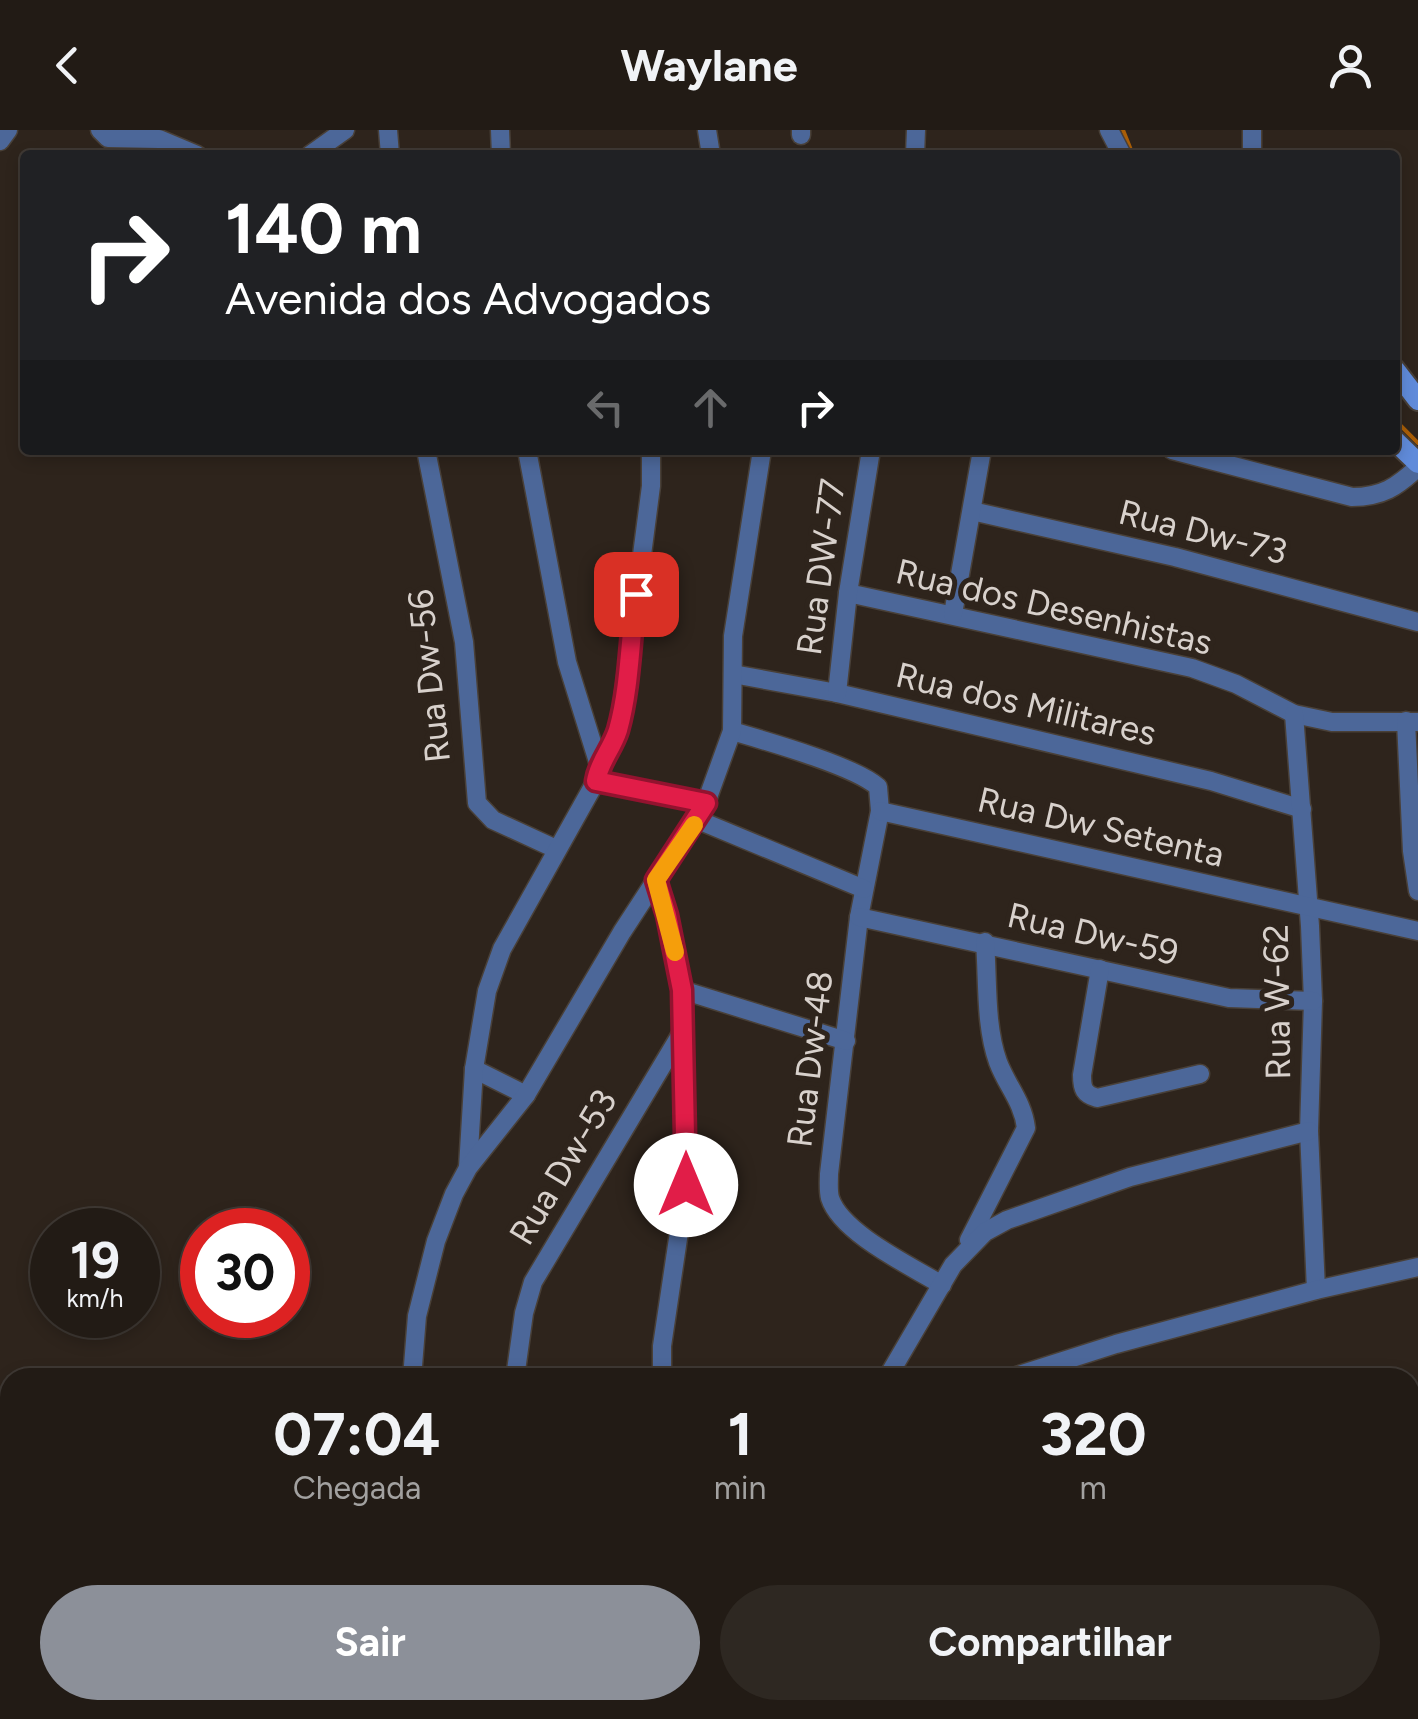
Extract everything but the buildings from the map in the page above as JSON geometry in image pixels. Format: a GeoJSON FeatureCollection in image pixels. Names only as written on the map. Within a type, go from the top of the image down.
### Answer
{"type":"FeatureCollection","features":[{"type":"Feature","properties":{"kind":"street"},"geometry":{"type":"LineString","coordinates":[[0,141],[8,130]]}},
{"type":"Feature","properties":{"kind":"street"},"geometry":{"type":"LineString","coordinates":[[317,150],[345,130]]}},
{"type":"Feature","properties":{"kind":"street"},"geometry":{"type":"LineString","coordinates":[[108,132],[165,135],[188,150]]}},
{"type":"Feature","properties":{"kind":"street"},"geometry":{"type":"LineString","coordinates":[[1400,377],[1418,400]]}},
{"type":"Feature","properties":{"kind":"street"},"geometry":{"type":"LineString","coordinates":[[1191,455],[1352,497],[1373,497],[1396,488],[1418,465],[1400,446]]}},
{"type":"Feature","properties":{"kind":"street","name":"Rua Dw-56"},"geometry":{"type":"LineString","coordinates":[[427,455],[464,642],[476,803],[494,820],[556,849]]}},
{"type":"Feature","properties":{"kind":"street"},"geometry":{"type":"LineString","coordinates":[[528,455],[567,662],[597,773]]}},
{"type":"Feature","properties":{"kind":"street"},"geometry":{"type":"LineString","coordinates":[[468,1168],[474,1070],[486,990],[612,746],[621,716],[651,486],[651,455]]}},
{"type":"Feature","properties":{"kind":"street"},"geometry":{"type":"LineString","coordinates":[[413,1368],[416,1316],[436,1241],[454,1194],[468,1168],[526,1095],[656,880],[702,812],[732,731],[732,636],[761,455]]}},
{"type":"Feature","properties":{"kind":"street","name":"Rua DW-77"},"geometry":{"type":"LineString","coordinates":[[837,693],[870,455]]}},
{"type":"Feature","properties":{"kind":"street"},"geometry":{"type":"LineString","coordinates":[[953,614],[981,455]]}},
{"type":"Feature","properties":{"kind":"street","name":"Rua Dw-73"},"geometry":{"type":"LineString","coordinates":[[972,511],[1175,557],[1418,622]]}},
{"type":"Feature","properties":{"kind":"street","name":"Rua dos Desenhistas"},"geometry":{"type":"LineString","coordinates":[[848,593],[1192,668],[1236,684],[1294,714],[1332,722],[1412,722]]}},
{"type":"Feature","properties":{"kind":"street","name":"Rua dos Militares"},"geometry":{"type":"LineString","coordinates":[[733,674],[837,693],[1211,781],[1302,809]]}},
{"type":"Feature","properties":{"kind":"street","name":"Rua W-62"},"geometry":{"type":"LineString","coordinates":[[1294,714],[1313,1002],[1310,1131],[1316,1290]]}},
{"type":"Feature","properties":{"kind":"street"},"geometry":{"type":"LineString","coordinates":[[1412,722],[1412,851],[1418,890]]}},
{"type":"Feature","properties":{"kind":"street","name":"Rua Dw-48"},"geometry":{"type":"LineString","coordinates":[[732,731],[786,747],[878,787],[880,810],[859,917],[829,1174],[830,1196],[839,1216],[857,1232],[942,1285]]}},
{"type":"Feature","properties":{"kind":"street"},"geometry":{"type":"LineString","coordinates":[[597,773],[702,812],[864,889]]}},
{"type":"Feature","properties":{"kind":"street","name":"Rua Dw Setenta"},"geometry":{"type":"LineString","coordinates":[[880,810],[1418,930]]}},
{"type":"Feature","properties":{"kind":"street"},"geometry":{"type":"LineString","coordinates":[[656,880],[682,990],[686,1185],[662,1368]]}},
{"type":"Feature","properties":{"kind":"street","name":"Rua Dw-59"},"geometry":{"type":"LineString","coordinates":[[859,917],[1229,998],[1313,1002]]}},
{"type":"Feature","properties":{"kind":"street"},"geometry":{"type":"LineString","coordinates":[[893,1368],[964,1251],[1026,1128],[1024,1108],[998,1062],[992,1038],[985,942]]}},
{"type":"Feature","properties":{"kind":"street"},"geometry":{"type":"LineString","coordinates":[[1100,969],[1082,1075],[1082,1088],[1088,1096],[1097,1098],[1200,1074]]}},
{"type":"Feature","properties":{"kind":"street"},"geometry":{"type":"LineString","coordinates":[[682,990],[846,1042]]}},
{"type":"Feature","properties":{"kind":"street","name":"Rua Dw-53"},"geometry":{"type":"LineString","coordinates":[[516,1368],[532,1282],[684,1030]]}},
{"type":"Feature","properties":{"kind":"street"},"geometry":{"type":"LineString","coordinates":[[474,1070],[526,1095]]}},
{"type":"Feature","properties":{"kind":"street"},"geometry":{"type":"LineString","coordinates":[[964,1251],[985,1232],[1007,1220],[1130,1177],[1310,1131]]}},
{"type":"Feature","properties":{"kind":"street"},"geometry":{"type":"LineString","coordinates":[[1041,1368],[1316,1290],[1418,1267]]}},
{"type":"Feature","properties":{"kind":"waterway"},"geometry":{"type":"LineString","coordinates":[[1123,130],[1131,150]]}},
{"type":"Feature","properties":{"kind":"waterway"},"geometry":{"type":"LineString","coordinates":[[1400,425],[1418,443]]}},
{"type":"Feature","properties":{"kind":"slow traffic"},"geometry":{"type":"LineString","coordinates":[[675,952],[656,880],[694,825]]}},
{"type":"Feature","properties":{"kind":"route"},"geometry":{"type":"LineString","coordinates":[[636,594],[621,716],[596,781],[706,803],[656,880],[682,990],[686,1185]]}}]}
